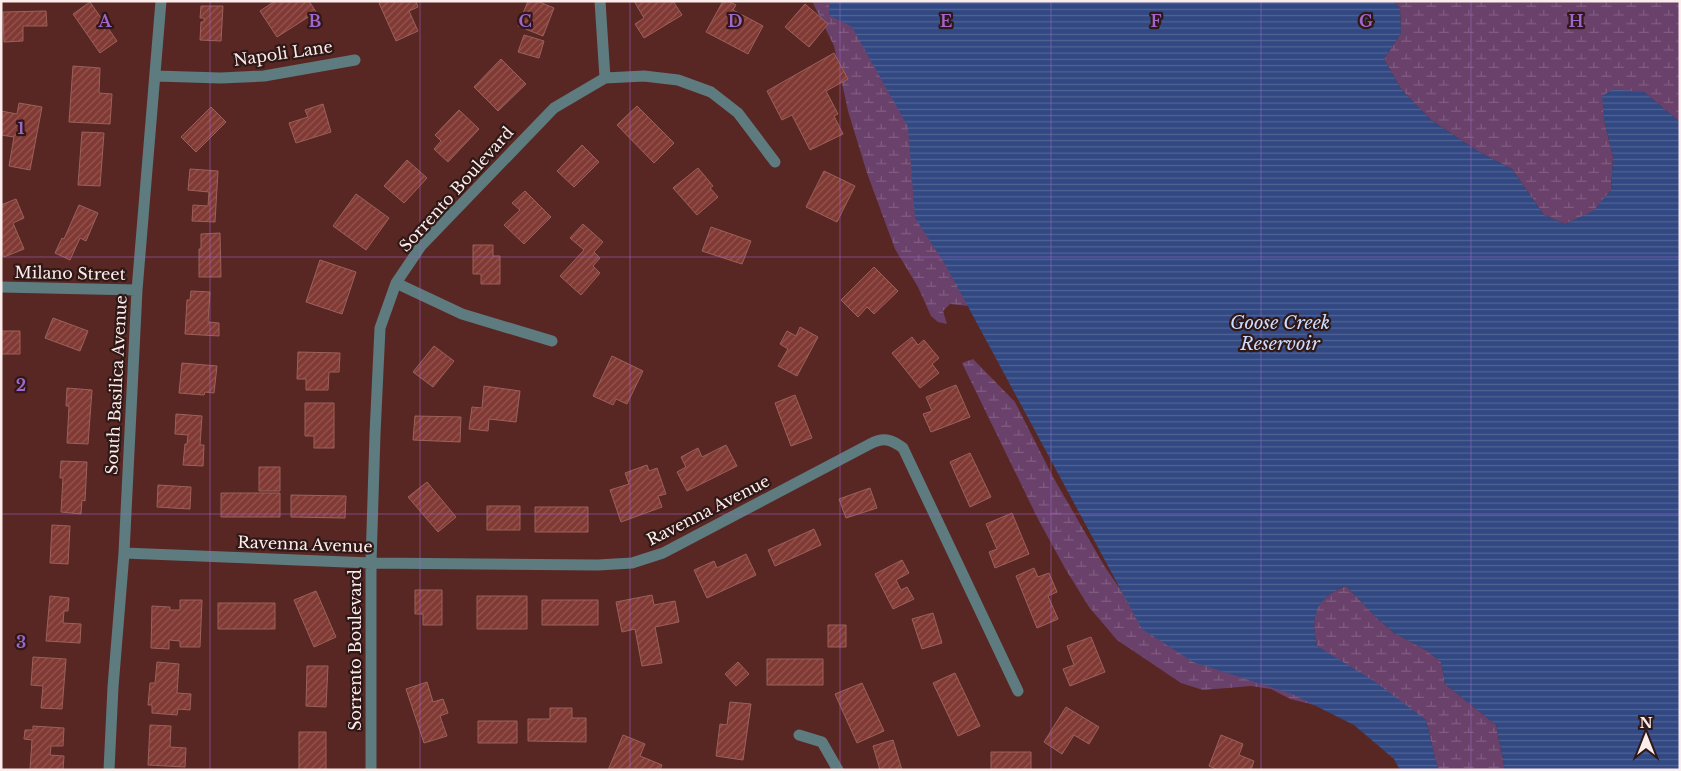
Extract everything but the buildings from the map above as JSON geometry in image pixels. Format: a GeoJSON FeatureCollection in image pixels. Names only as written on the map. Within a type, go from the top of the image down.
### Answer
{"type":"FeatureCollection","features":[{"type":"Feature","properties":{"kind":"street","name":"South Basilica Avenue"},"geometry":{"type":"LineString","coordinates":[[109,770],[113,687],[124,553],[137,290],[161,1]]}},
{"type":"Feature","properties":{"kind":"street"},"geometry":{"type":"LineString","coordinates":[[600,1],[606,78]]}},
{"type":"Feature","properties":{"kind":"street","name":"Napoli Lane"},"geometry":{"type":"LineString","coordinates":[[156,76],[221,78],[264,76],[355,60]]}},
{"type":"Feature","properties":{"kind":"street","name":"Sorrento Boulevard"},"geometry":{"type":"LineString","coordinates":[[371,770],[371,564],[374,444],[380,328],[396,283],[421,246],[554,108],[606,78],[644,76],[678,80],[711,92],[738,113],[775,162]]}},
{"type":"Feature","properties":{"kind":"street"},"geometry":{"type":"LineString","coordinates":[[396,283],[462,314],[552,341]]}},
{"type":"Feature","properties":{"kind":"street","name":"Milano Street"},"geometry":{"type":"LineString","coordinates":[[1,287],[137,290]]}},
{"type":"Feature","properties":{"kind":"street","name":"Ravenna Avenue"},"geometry":{"type":"LineString","coordinates":[[124,553],[371,564],[632,564],[663,554],[880,439],[893,441],[903,448],[1018,691]]}},
{"type":"Feature","properties":{"kind":"street"},"geometry":{"type":"LineString","coordinates":[[800,735],[822,742],[838,770]]}},
{"type":"Feature","properties":{"kind":"green space"},"geometry":{"type":"Polygon","coordinates":[[[812,1],[948,1],[969,306],[950,304],[943,311],[947,324],[938,322],[931,316],[918,287],[895,249],[867,173],[848,111],[834,46],[812,1]]]}},
{"type":"Feature","properties":{"kind":"green space"},"geometry":{"type":"Polygon","coordinates":[[[1393,1],[1680,1],[1680,122],[1644,92],[1604,120],[1613,157],[1611,190],[1594,211],[1565,224],[1544,215],[1512,169],[1479,152],[1431,120],[1401,89],[1384,59],[1401,33],[1400,8],[1393,1]]]}},
{"type":"Feature","properties":{"kind":"green space"},"geometry":{"type":"Polygon","coordinates":[[[973,359],[1015,402],[1053,477],[1105,567],[1147,628],[1347,713],[1290,699],[1271,689],[1251,686],[1203,690],[1181,683],[1117,640],[1089,607],[1038,519],[962,363],[973,359]]]}},
{"type":"Feature","properties":{"kind":"green space"},"geometry":{"type":"Polygon","coordinates":[[[1346,586],[1394,633],[1426,650],[1441,662],[1445,684],[1496,725],[1505,770],[1438,770],[1426,720],[1317,646],[1314,625],[1317,609],[1327,596],[1346,586]]]}},
{"type":"Feature","properties":{"kind":"water","name":"Goose Creek Reservoir"},"geometry":{"type":"Polygon","coordinates":[[[829,1],[1393,1],[1400,8],[1401,33],[1384,59],[1401,89],[1431,120],[1479,152],[1512,169],[1544,215],[1565,224],[1593,211],[1611,190],[1613,157],[1604,120],[1602,96],[1613,89],[1644,92],[1680,122],[1680,770],[1505,770],[1496,725],[1445,684],[1441,662],[1426,650],[1394,633],[1346,586],[1328,596],[1318,609],[1314,626],[1317,646],[1374,681],[1426,720],[1438,770],[1400,770],[1394,759],[1354,725],[1292,694],[1193,662],[1142,629],[945,264],[915,218],[908,127],[852,27],[829,15],[829,1]]]}}]}
